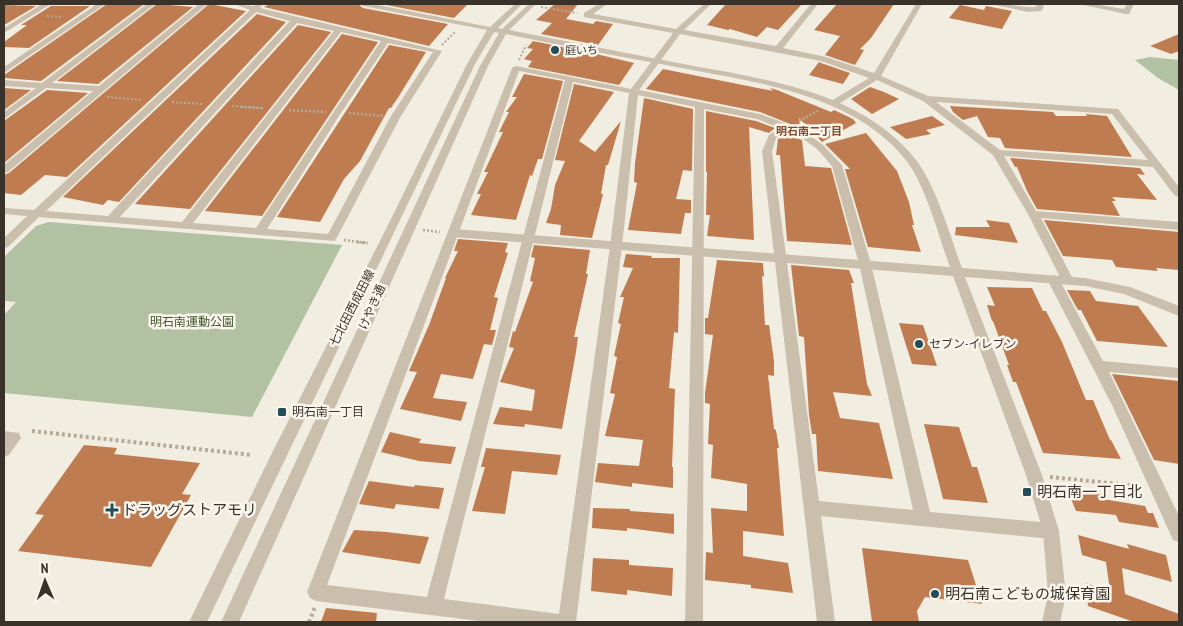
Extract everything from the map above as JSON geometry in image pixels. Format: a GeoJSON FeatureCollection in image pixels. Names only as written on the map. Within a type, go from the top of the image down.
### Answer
{"type":"FeatureCollection","features":[{"type":"Feature","properties":{"kind":"street"},"geometry":{"type":"LineString","coordinates":[[4,31],[47,4]]}},
{"type":"Feature","properties":{"kind":"street"},"geometry":{"type":"LineString","coordinates":[[4,71],[101,4]]}},
{"type":"Feature","properties":{"kind":"street"},"geometry":{"type":"LineString","coordinates":[[4,116],[151,4]]}},
{"type":"Feature","properties":{"kind":"street"},"geometry":{"type":"LineString","coordinates":[[4,170],[203,4]]}},
{"type":"Feature","properties":{"kind":"street"},"geometry":{"type":"LineString","coordinates":[[4,211],[332,238],[396,116],[438,51],[295,20],[236,4]]}},
{"type":"Feature","properties":{"kind":"street"},"geometry":{"type":"LineString","coordinates":[[4,244],[253,8],[262,4]]}},
{"type":"Feature","properties":{"kind":"street"},"geometry":{"type":"LineString","coordinates":[[363,4],[774,84],[834,103],[856,114],[885,134],[916,167],[922,177],[1034,475],[1051,532],[1057,595],[1051,622]]}},
{"type":"Feature","properties":{"kind":"street","name":"七北田西成田線"},"geometry":{"type":"LineString","coordinates":[[198,622],[278,456],[393,227],[471,64],[519,4]]}},
{"type":"Feature","properties":{"kind":"street"},"geometry":{"type":"LineString","coordinates":[[587,15],[602,4]]}},
{"type":"Feature","properties":{"kind":"street"},"geometry":{"type":"LineString","coordinates":[[567,622],[616,246],[634,91],[678,31],[708,4]]}},
{"type":"Feature","properties":{"kind":"street"},"geometry":{"type":"LineString","coordinates":[[778,49],[815,4]]}},
{"type":"Feature","properties":{"kind":"street"},"geometry":{"type":"LineString","coordinates":[[834,103],[876,77],[919,4]]}},
{"type":"Feature","properties":{"kind":"street"},"geometry":{"type":"LineString","coordinates":[[995,4],[1028,10],[1038,9],[1040,4]]}},
{"type":"Feature","properties":{"kind":"street"},"geometry":{"type":"LineString","coordinates":[[1083,4],[1126,12],[1130,4]]}},
{"type":"Feature","properties":{"kind":"street","name":"けやき通"},"geometry":{"type":"LineString","coordinates":[[230,622],[484,66],[497,31],[537,5]]}},
{"type":"Feature","properties":{"kind":"street"},"geometry":{"type":"LineString","coordinates":[[587,15],[778,49],[823,60],[876,77],[926,99],[997,153],[1034,214],[1060,280],[1099,366],[1160,488],[1179,534]]}},
{"type":"Feature","properties":{"kind":"street"},"geometry":{"type":"LineString","coordinates":[[111,220],[295,20]]}},
{"type":"Feature","properties":{"kind":"street"},"geometry":{"type":"LineString","coordinates":[[185,226],[275,109],[339,30]]}},
{"type":"Feature","properties":{"kind":"street"},"geometry":{"type":"LineString","coordinates":[[260,231],[336,113],[386,40]]}},
{"type":"Feature","properties":{"kind":"street"},"geometry":{"type":"LineString","coordinates":[[557,622],[316,592],[516,68],[760,117],[805,136],[820,147],[837,165],[865,264],[923,518]]}},
{"type":"Feature","properties":{"kind":"street"},"geometry":{"type":"LineString","coordinates":[[433,607],[570,78]]}},
{"type":"Feature","properties":{"kind":"street"},"geometry":{"type":"LineString","coordinates":[[4,83],[101,89]]}},
{"type":"Feature","properties":{"kind":"street"},"geometry":{"type":"LineString","coordinates":[[926,99],[1116,111],[1179,194]]}},
{"type":"Feature","properties":{"kind":"street"},"geometry":{"type":"LineString","coordinates":[[694,622],[700,104]]}},
{"type":"Feature","properties":{"kind":"street"},"geometry":{"type":"LineString","coordinates":[[787,127],[772,137],[767,151],[826,622]]}},
{"type":"Feature","properties":{"kind":"street"},"geometry":{"type":"LineString","coordinates":[[997,153],[1156,164]]}},
{"type":"Feature","properties":{"kind":"street"},"geometry":{"type":"LineString","coordinates":[[1034,214],[1179,226]]}},
{"type":"Feature","properties":{"kind":"street"},"geometry":{"type":"LineString","coordinates":[[454,233],[1060,280],[1126,290],[1179,311]]}},
{"type":"Feature","properties":{"kind":"street"},"geometry":{"type":"LineString","coordinates":[[1099,366],[1179,373]]}},
{"type":"Feature","properties":{"kind":"street"},"geometry":{"type":"LineString","coordinates":[[4,437],[14,438],[4,450]]}},
{"type":"Feature","properties":{"kind":"street"},"geometry":{"type":"LineString","coordinates":[[812,508],[1051,532]]}},
{"type":"Feature","properties":{"kind":"path"},"geometry":{"type":"LineString","coordinates":[[537,5],[587,15]]}},
{"type":"Feature","properties":{"kind":"path"},"geometry":{"type":"LineString","coordinates":[[438,51],[459,28]]}},
{"type":"Feature","properties":{"kind":"path"},"geometry":{"type":"LineString","coordinates":[[516,68],[528,40]]}},
{"type":"Feature","properties":{"kind":"path"},"geometry":{"type":"LineString","coordinates":[[92,96],[396,116]]}},
{"type":"Feature","properties":{"kind":"path"},"geometry":{"type":"LineString","coordinates":[[787,127],[834,103]]}},
{"type":"Feature","properties":{"kind":"path"},"geometry":{"type":"LineString","coordinates":[[332,238],[368,243]]}},
{"type":"Feature","properties":{"kind":"path"},"geometry":{"type":"LineString","coordinates":[[32,430],[252,455]]}},
{"type":"Feature","properties":{"kind":"path"},"geometry":{"type":"LineString","coordinates":[[1034,475],[1160,488]]}},
{"type":"Feature","properties":{"kind":"path"},"geometry":{"type":"LineString","coordinates":[[309,622],[314,609]]}},
{"type":"Feature","properties":{"kind":"green space"},"geometry":{"type":"Polygon","coordinates":[[[1150,57],[1179,60],[1179,90],[1158,78],[1135,60],[1150,57]]]}},
{"type":"Feature","properties":{"kind":"green space","name":"明石南運動公園"},"geometry":{"type":"Polygon","coordinates":[[[49,222],[342,245],[252,417],[4,393],[4,315],[16,302],[4,301],[4,257],[36,226],[49,222]]]}},
{"type":"Feature","properties":{"kind":"building"},"geometry":{"type":"Polygon","coordinates":[[[107,4],[144,4],[41,81],[4,78],[4,75],[107,4]]]}},
{"type":"Feature","properties":{"kind":"building"},"geometry":{"type":"Polygon","coordinates":[[[157,4],[193,7],[98,84],[57,81],[157,4]]]}},
{"type":"Feature","properties":{"kind":"building"},"geometry":{"type":"Polygon","coordinates":[[[209,4],[246,11],[67,177],[45,175],[21,195],[4,193],[4,175],[9,173],[209,4]]]}},
{"type":"Feature","properties":{"kind":"building"},"geometry":{"type":"Polygon","coordinates":[[[270,4],[358,4],[363,8],[448,24],[429,46],[264,7],[270,4]]]}},
{"type":"Feature","properties":{"kind":"building"},"geometry":{"type":"Polygon","coordinates":[[[381,4],[468,4],[454,18],[381,4]]]}},
{"type":"Feature","properties":{"kind":"building"},"geometry":{"type":"Polygon","coordinates":[[[555,4],[578,4],[566,19],[593,24],[596,21],[613,24],[598,45],[541,34],[552,23],[536,20],[555,4]]]}},
{"type":"Feature","properties":{"kind":"building"},"geometry":{"type":"Polygon","coordinates":[[[726,4],[802,4],[778,30],[767,27],[757,37],[707,25],[726,4]]]}},
{"type":"Feature","properties":{"kind":"building"},"geometry":{"type":"Polygon","coordinates":[[[837,4],[894,4],[871,38],[860,49],[864,50],[855,65],[825,55],[840,36],[814,30],[837,4]]]}},
{"type":"Feature","properties":{"kind":"building"},"geometry":{"type":"Polygon","coordinates":[[[4,5],[36,6],[4,24],[4,5]]]}},
{"type":"Feature","properties":{"kind":"building"},"geometry":{"type":"Polygon","coordinates":[[[960,5],[984,10],[986,6],[1012,11],[1002,29],[949,18],[960,5]]]}},
{"type":"Feature","properties":{"kind":"building"},"geometry":{"type":"Polygon","coordinates":[[[51,6],[90,6],[29,48],[4,47],[4,42],[27,25],[21,25],[51,6]]]}},
{"type":"Feature","properties":{"kind":"building"},"geometry":{"type":"Polygon","coordinates":[[[257,14],[286,22],[119,202],[108,200],[103,205],[63,197],[257,14]]]}},
{"type":"Feature","properties":{"kind":"building"},"geometry":{"type":"Polygon","coordinates":[[[298,25],[331,32],[190,209],[135,204],[298,25]]]}},
{"type":"Feature","properties":{"kind":"building"},"geometry":{"type":"Polygon","coordinates":[[[342,34],[378,42],[262,216],[205,211],[342,34]]]}},
{"type":"Feature","properties":{"kind":"building"},"geometry":{"type":"Polygon","coordinates":[[[1179,34],[1179,51],[1171,54],[1150,46],[1179,34]]]}},
{"type":"Feature","properties":{"kind":"building"},"geometry":{"type":"Polygon","coordinates":[[[533,41],[634,63],[619,85],[528,67],[532,61],[524,59],[533,49],[527,48],[533,41]]]}},
{"type":"Feature","properties":{"kind":"building"},"geometry":{"type":"Polygon","coordinates":[[[389,45],[426,52],[399,96],[391,108],[389,108],[360,161],[344,179],[320,222],[277,217],[389,45]]]}},
{"type":"Feature","properties":{"kind":"building"},"geometry":{"type":"Polygon","coordinates":[[[819,62],[850,73],[843,84],[809,75],[819,62]]]}},
{"type":"Feature","properties":{"kind":"building"},"geometry":{"type":"Polygon","coordinates":[[[663,69],[773,91],[770,88],[831,112],[834,110],[853,119],[856,123],[822,142],[799,118],[800,128],[760,112],[646,89],[663,69]]]}},
{"type":"Feature","properties":{"kind":"building"},"geometry":{"type":"Polygon","coordinates":[[[524,74],[563,81],[542,159],[538,159],[532,176],[530,175],[516,220],[471,215],[481,194],[477,194],[488,172],[484,172],[503,132],[499,132],[509,112],[506,112],[517,97],[512,97],[524,74]]]}},
{"type":"Feature","properties":{"kind":"building"},"geometry":{"type":"Polygon","coordinates":[[[574,84],[614,92],[579,141],[595,152],[621,121],[608,165],[606,165],[601,194],[603,194],[592,238],[560,235],[561,225],[546,223],[551,209],[555,185],[565,161],[555,160],[574,84]]]}},
{"type":"Feature","properties":{"kind":"building"},"geometry":{"type":"Polygon","coordinates":[[[870,87],[899,99],[872,114],[851,99],[870,87]]]}},
{"type":"Feature","properties":{"kind":"building"},"geometry":{"type":"Polygon","coordinates":[[[4,88],[31,90],[4,110],[4,88]]]}},
{"type":"Feature","properties":{"kind":"building"},"geometry":{"type":"Polygon","coordinates":[[[47,90],[88,93],[4,163],[4,121],[47,90]]]}},
{"type":"Feature","properties":{"kind":"building"},"geometry":{"type":"Polygon","coordinates":[[[644,98],[693,109],[692,171],[683,170],[676,199],[691,200],[691,213],[685,213],[681,234],[628,230],[637,183],[634,182],[635,163],[644,98]]]}},
{"type":"Feature","properties":{"kind":"building"},"geometry":{"type":"Polygon","coordinates":[[[950,106],[1053,112],[1056,116],[1087,116],[1086,114],[1107,116],[1132,157],[1005,148],[1000,138],[988,137],[977,116],[963,120],[953,112],[950,106]]]}},
{"type":"Feature","properties":{"kind":"building"},"geometry":{"type":"Polygon","coordinates":[[[706,111],[756,121],[775,128],[769,133],[749,127],[754,240],[707,236],[710,215],[706,215],[706,111]]]}},
{"type":"Feature","properties":{"kind":"building"},"geometry":{"type":"Polygon","coordinates":[[[932,116],[945,125],[926,130],[931,134],[906,139],[890,127],[932,116]]]}},
{"type":"Feature","properties":{"kind":"building"},"geometry":{"type":"Polygon","coordinates":[[[866,133],[897,171],[909,202],[914,225],[912,225],[921,252],[868,247],[845,169],[850,169],[825,144],[866,133]]]}},
{"type":"Feature","properties":{"kind":"building"},"geometry":{"type":"Polygon","coordinates":[[[786,134],[802,140],[805,166],[831,168],[852,245],[787,241],[780,155],[776,155],[778,139],[786,134]]]}},
{"type":"Feature","properties":{"kind":"building"},"geometry":{"type":"Polygon","coordinates":[[[1010,158],[1140,168],[1145,175],[1137,174],[1157,200],[1112,197],[1116,201],[1112,201],[1120,216],[1037,209],[1017,167],[1015,167],[1010,158]]]}},
{"type":"Feature","properties":{"kind":"building"},"geometry":{"type":"Polygon","coordinates":[[[986,220],[1009,223],[1018,243],[955,235],[956,227],[990,227],[986,220]]]}},
{"type":"Feature","properties":{"kind":"building"},"geometry":{"type":"Polygon","coordinates":[[[1044,220],[1179,232],[1179,270],[1156,268],[1158,271],[1116,267],[1112,260],[1063,256],[1044,220]]]}},
{"type":"Feature","properties":{"kind":"building"},"geometry":{"type":"Polygon","coordinates":[[[458,239],[508,243],[505,252],[508,253],[494,297],[498,298],[490,330],[496,330],[492,345],[484,344],[473,379],[441,374],[433,398],[467,402],[461,421],[400,409],[417,372],[409,371],[429,325],[445,278],[458,251],[454,251],[458,239]]]}},
{"type":"Feature","properties":{"kind":"building"},"geometry":{"type":"Polygon","coordinates":[[[534,245],[590,250],[586,274],[588,274],[574,337],[578,337],[562,429],[525,424],[524,427],[493,424],[500,407],[532,411],[535,390],[500,382],[514,348],[509,347],[513,331],[515,332],[533,282],[530,281],[535,258],[531,257],[534,245]]]}},
{"type":"Feature","properties":{"kind":"building"},"geometry":{"type":"Polygon","coordinates":[[[626,254],[652,256],[651,258],[680,258],[678,333],[674,332],[669,388],[675,389],[673,488],[632,483],[632,487],[595,482],[598,463],[639,466],[643,440],[605,436],[615,394],[610,393],[617,357],[614,356],[621,324],[618,323],[624,297],[620,297],[633,268],[623,267],[626,254]]]}},
{"type":"Feature","properties":{"kind":"building"},"geometry":{"type":"Polygon","coordinates":[[[717,260],[763,263],[765,325],[769,325],[774,361],[774,376],[768,375],[774,429],[776,430],[779,448],[777,448],[784,536],[743,531],[743,556],[788,563],[793,593],[751,588],[751,585],[705,580],[706,552],[713,553],[711,508],[747,511],[747,484],[711,478],[713,445],[708,444],[710,404],[705,403],[705,393],[713,335],[705,334],[705,318],[708,318],[717,260]]]}},
{"type":"Feature","properties":{"kind":"building"},"geometry":{"type":"Polygon","coordinates":[[[791,265],[849,270],[854,283],[851,283],[867,384],[872,396],[833,392],[840,418],[879,423],[893,479],[818,471],[816,434],[812,434],[809,415],[804,337],[799,336],[791,265]]]}},
{"type":"Feature","properties":{"kind":"building"},"geometry":{"type":"Polygon","coordinates":[[[987,287],[1032,288],[1043,311],[1046,311],[1062,342],[1086,400],[1093,400],[1110,440],[1121,459],[1043,453],[1016,382],[1013,382],[1007,365],[1009,365],[992,321],[987,305],[995,306],[987,287]]]}},
{"type":"Feature","properties":{"kind":"building"},"geometry":{"type":"Polygon","coordinates":[[[1067,290],[1090,291],[1096,301],[1138,306],[1168,347],[1097,341],[1081,310],[1078,310],[1067,290]]]}},
{"type":"Feature","properties":{"kind":"building"},"geometry":{"type":"Polygon","coordinates":[[[899,323],[923,325],[937,366],[912,364],[899,323]]]}},
{"type":"Feature","properties":{"kind":"building"},"geometry":{"type":"Polygon","coordinates":[[[1112,374],[1179,381],[1179,464],[1154,460],[1112,374]]]}},
{"type":"Feature","properties":{"kind":"building"},"geometry":{"type":"Polygon","coordinates":[[[924,424],[959,427],[972,467],[977,467],[988,503],[943,499],[924,424]]]}},
{"type":"Feature","properties":{"kind":"building"},"geometry":{"type":"Polygon","coordinates":[[[390,432],[421,439],[419,443],[456,447],[451,464],[419,461],[381,452],[390,432]]]}},
{"type":"Feature","properties":{"kind":"building"},"geometry":{"type":"Polygon","coordinates":[[[84,445],[117,448],[114,454],[200,463],[182,494],[191,495],[151,567],[18,551],[44,515],[35,514],[84,445]]]}},
{"type":"Feature","properties":{"kind":"building"},"geometry":{"type":"Polygon","coordinates":[[[486,448],[561,455],[557,475],[512,471],[505,514],[472,511],[485,467],[481,467],[486,448]]]}},
{"type":"Feature","properties":{"kind":"building"},"geometry":{"type":"Polygon","coordinates":[[[369,481],[414,487],[415,485],[444,488],[439,509],[396,504],[394,509],[359,504],[369,481]]]}},
{"type":"Feature","properties":{"kind":"building"},"geometry":{"type":"Polygon","coordinates":[[[1077,492],[1100,494],[1103,499],[1145,506],[1148,513],[1153,513],[1159,528],[1119,522],[1116,515],[1076,511],[1069,494],[1078,495],[1077,492]]]}},
{"type":"Feature","properties":{"kind":"building"},"geometry":{"type":"Polygon","coordinates":[[[593,508],[630,509],[630,511],[674,514],[674,534],[627,528],[627,531],[592,528],[593,508]]]}},
{"type":"Feature","properties":{"kind":"building"},"geometry":{"type":"Polygon","coordinates":[[[354,530],[429,537],[420,564],[342,552],[354,530]]]}},
{"type":"Feature","properties":{"kind":"building"},"geometry":{"type":"Polygon","coordinates":[[[1078,535],[1129,549],[1127,544],[1166,555],[1172,582],[1122,568],[1125,594],[1179,614],[1179,622],[1134,622],[1088,606],[1086,583],[1110,591],[1106,562],[1082,555],[1078,535]]]}},
{"type":"Feature","properties":{"kind":"building"},"geometry":{"type":"Polygon","coordinates":[[[862,548],[968,560],[982,604],[925,597],[917,611],[919,622],[872,622],[862,548]]]}},
{"type":"Feature","properties":{"kind":"building"},"geometry":{"type":"Polygon","coordinates":[[[593,558],[629,560],[629,565],[673,568],[672,596],[627,590],[627,595],[591,591],[593,558]]]}},
{"type":"Feature","properties":{"kind":"building"},"geometry":{"type":"Polygon","coordinates":[[[326,608],[377,613],[376,622],[321,622],[326,608]]]}},
{"type":"Feature","properties":{"kind":"place","name":"庭いち"},"geometry":{"type":"Point","coordinates":[555,50]}},
{"type":"Feature","properties":{"kind":"place","name":"セブン-イレブン"},"geometry":{"type":"Point","coordinates":[919,344]}},
{"type":"Feature","properties":{"kind":"place","name":"明石南一丁目"},"geometry":{"type":"Point","coordinates":[282,412]}},
{"type":"Feature","properties":{"kind":"place","name":"明石南一丁目北"},"geometry":{"type":"Point","coordinates":[1027,492]}},
{"type":"Feature","properties":{"kind":"place","name":"ドラッグストアモリ"},"geometry":{"type":"Point","coordinates":[112,510]}},
{"type":"Feature","properties":{"kind":"place","name":"明石南こどもの城保育園"},"geometry":{"type":"Point","coordinates":[935,594]}},
{"type":"Feature","properties":{"kind":"district","name":"明石南二丁目"},"geometry":{"type":"Point","coordinates":[809,131]}}]}
